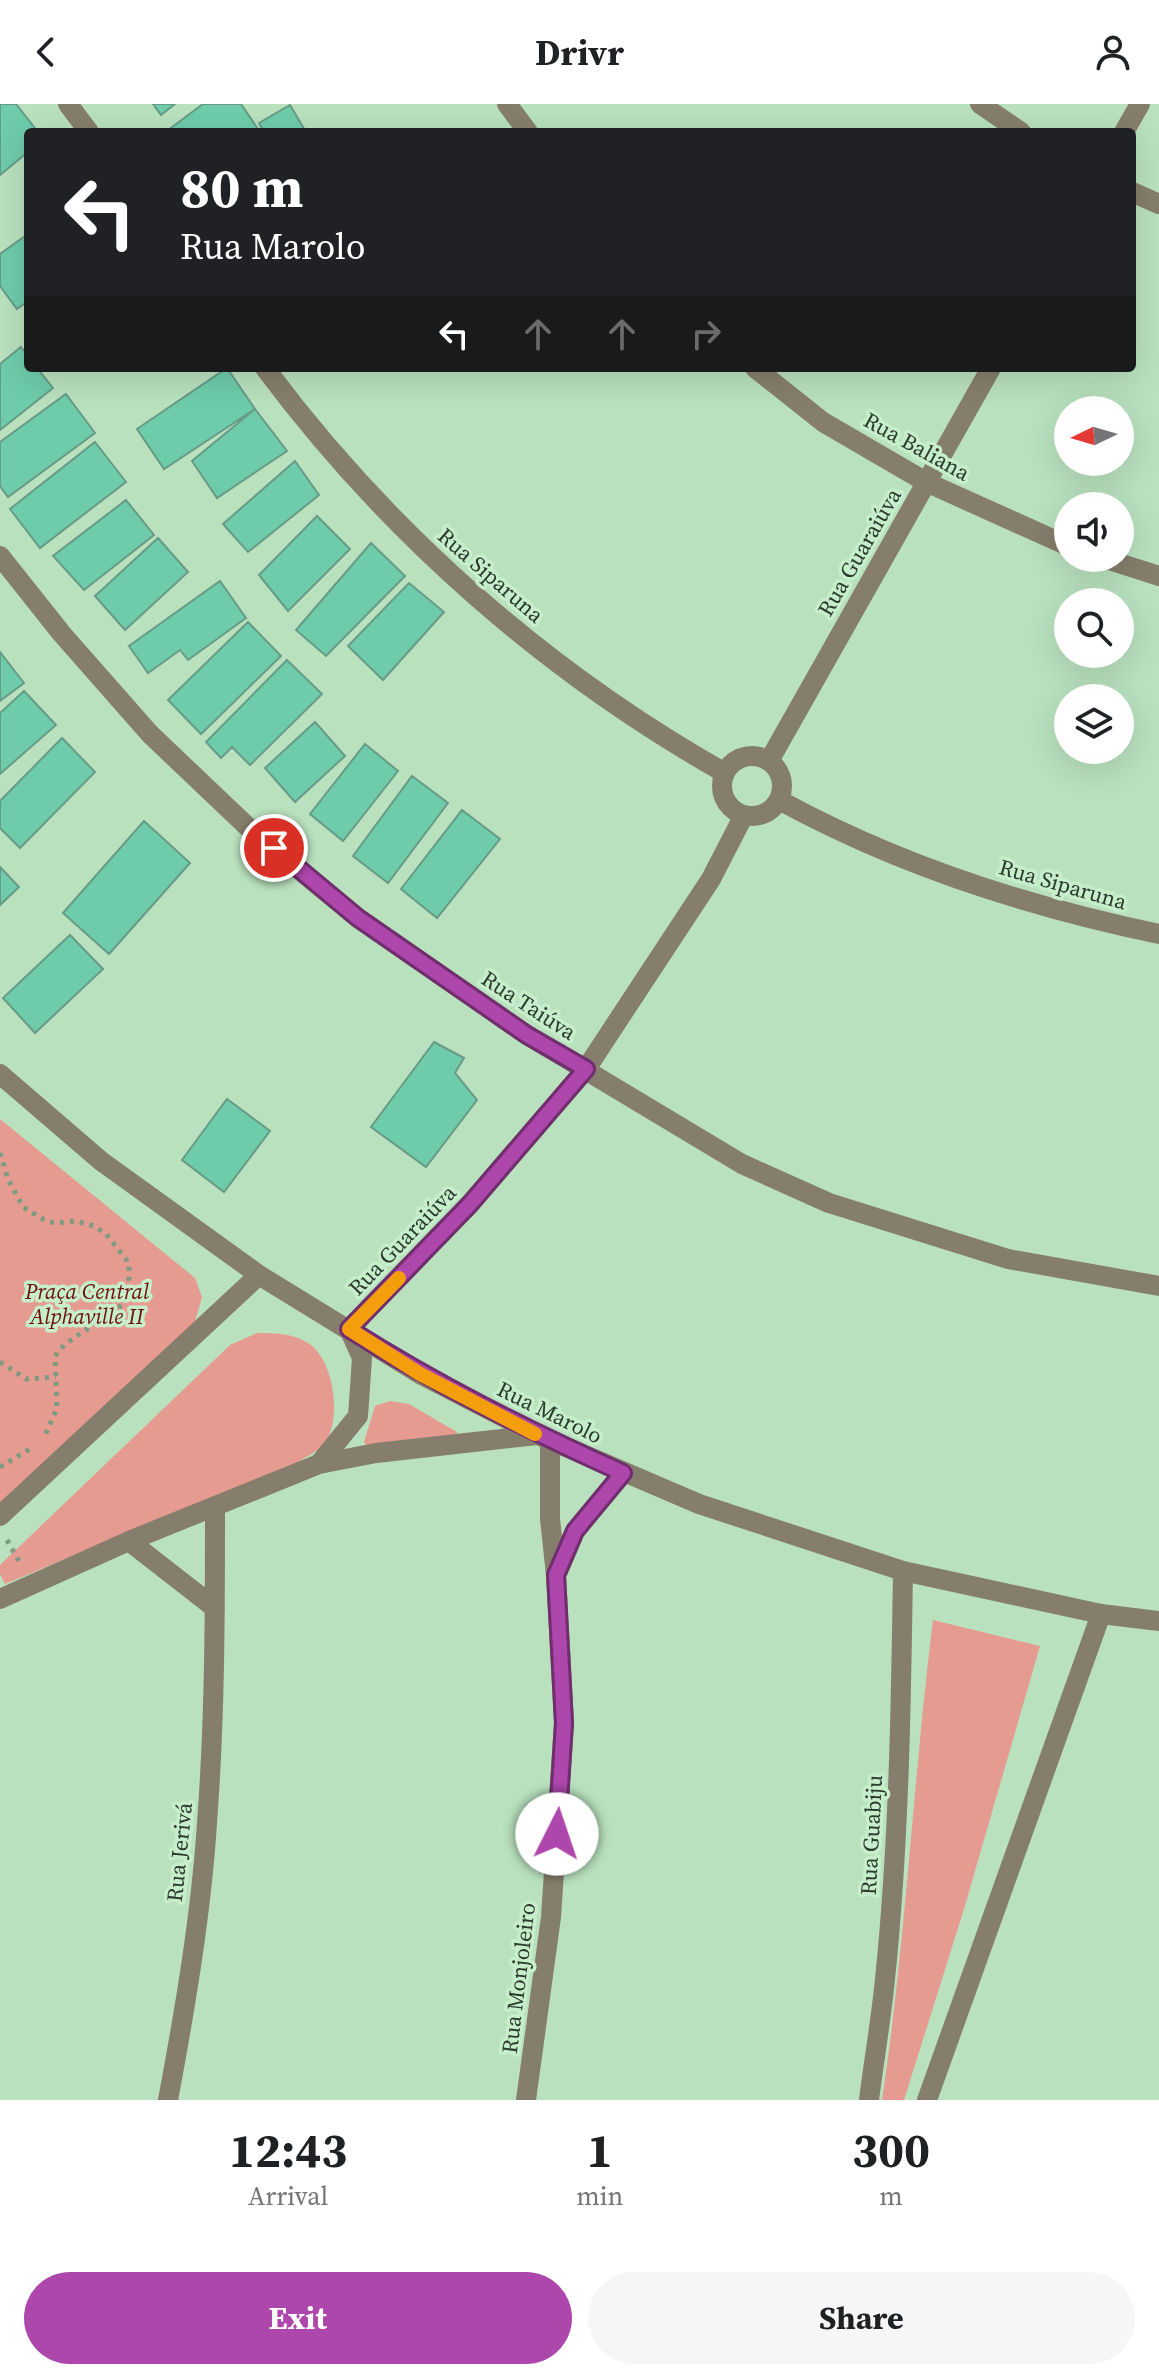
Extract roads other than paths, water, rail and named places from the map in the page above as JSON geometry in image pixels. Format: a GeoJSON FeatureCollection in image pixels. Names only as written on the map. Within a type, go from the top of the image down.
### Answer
{"type":"FeatureCollection","features":[{"type":"Feature","properties":{"kind":"street"},"geometry":{"type":"LineString","coordinates":[[68,104],[86,128]]}},
{"type":"Feature","properties":{"kind":"street"},"geometry":{"type":"LineString","coordinates":[[507,104],[525,128]]}},
{"type":"Feature","properties":{"kind":"street"},"geometry":{"type":"LineString","coordinates":[[980,104],[1015,128]]}},
{"type":"Feature","properties":{"kind":"street"},"geometry":{"type":"LineString","coordinates":[[1126,128],[1140,104]]}},
{"type":"Feature","properties":{"kind":"street"},"geometry":{"type":"LineString","coordinates":[[1136,194],[1159,204]]}},
{"type":"Feature","properties":{"kind":"street","name":"Rua Siparuna"},"geometry":{"type":"LineString","coordinates":[[268,372],[335,456],[417,542],[504,622],[598,692],[725,773]]}},
{"type":"Feature","properties":{"kind":"street","name":"Rua Baliana"},"geometry":{"type":"LineString","coordinates":[[760,372],[823,422],[926,482],[1054,540]]}},
{"type":"Feature","properties":{"kind":"street","name":"Rua Guaraiúva"},"geometry":{"type":"LineString","coordinates":[[769,761],[989,372]]}},
{"type":"Feature","properties":{"kind":"street","name":"Rua Taiúva"},"geometry":{"type":"LineString","coordinates":[[0,556],[62,634],[150,734],[252,831],[358,918],[527,1035],[742,1164],[829,1203],[1008,1259],[1159,1286]]}},
{"type":"Feature","properties":{"kind":"street"},"geometry":{"type":"LineString","coordinates":[[1134,568],[1159,576]]}},
{"type":"Feature","properties":{"kind":"street"},"geometry":{"type":"LineString","coordinates":[[749,756],[769,761],[780,774],[779,800],[768,812],[744,815],[727,803],[722,783],[725,773],[731,765],[749,756]]}},
{"type":"Feature","properties":{"kind":"street","name":"Rua Siparuna"},"geometry":{"type":"LineString","coordinates":[[779,800],[820,822],[911,861],[1006,894],[1105,923],[1159,934]]}},
{"type":"Feature","properties":{"kind":"street","name":"Rua Guaraiúva"},"geometry":{"type":"LineString","coordinates":[[0,1599],[129,1541],[319,1464],[358,1416],[362,1358],[349,1329],[470,1204],[586,1069],[711,879],[744,815]]}},
{"type":"Feature","properties":{"kind":"street","name":"Rua Marolo"},"geometry":{"type":"LineString","coordinates":[[0,1074],[101,1161],[259,1275],[420,1374],[544,1438],[699,1504],[903,1571],[1101,1614],[1159,1621]]}},
{"type":"Feature","properties":{"kind":"street"},"geometry":{"type":"LineString","coordinates":[[0,1516],[259,1275]]}},
{"type":"Feature","properties":{"kind":"street"},"geometry":{"type":"LineString","coordinates":[[319,1464],[376,1453],[544,1438]]}},
{"type":"Feature","properties":{"kind":"street","name":"Rua Monjoleiro"},"geometry":{"type":"LineString","coordinates":[[526,2100],[551,1917],[564,1723],[544,1438]]}},
{"type":"Feature","properties":{"kind":"street","name":"Rua Monjoleiro"},"geometry":{"type":"LineString","coordinates":[[556,1575],[575,1531],[623,1473]]}},
{"type":"Feature","properties":{"kind":"street","name":"Rua Jerivá"},"geometry":{"type":"LineString","coordinates":[[168,2100],[183,2022],[207,1825],[215,1663],[215,1506]]}},
{"type":"Feature","properties":{"kind":"street"},"geometry":{"type":"LineString","coordinates":[[129,1541],[215,1608]]}},
{"type":"Feature","properties":{"kind":"street","name":"Rua Guabiju"},"geometry":{"type":"LineString","coordinates":[[869,2100],[885,1980],[894,1865],[901,1725],[903,1571]]}},
{"type":"Feature","properties":{"kind":"street"},"geometry":{"type":"LineString","coordinates":[[927,2100],[1101,1614]]}},
{"type":"Feature","properties":{"kind":"park label","name":"Praça Central Alphaville II"},"geometry":{"type":"Point","coordinates":[87,1304]}}]}
